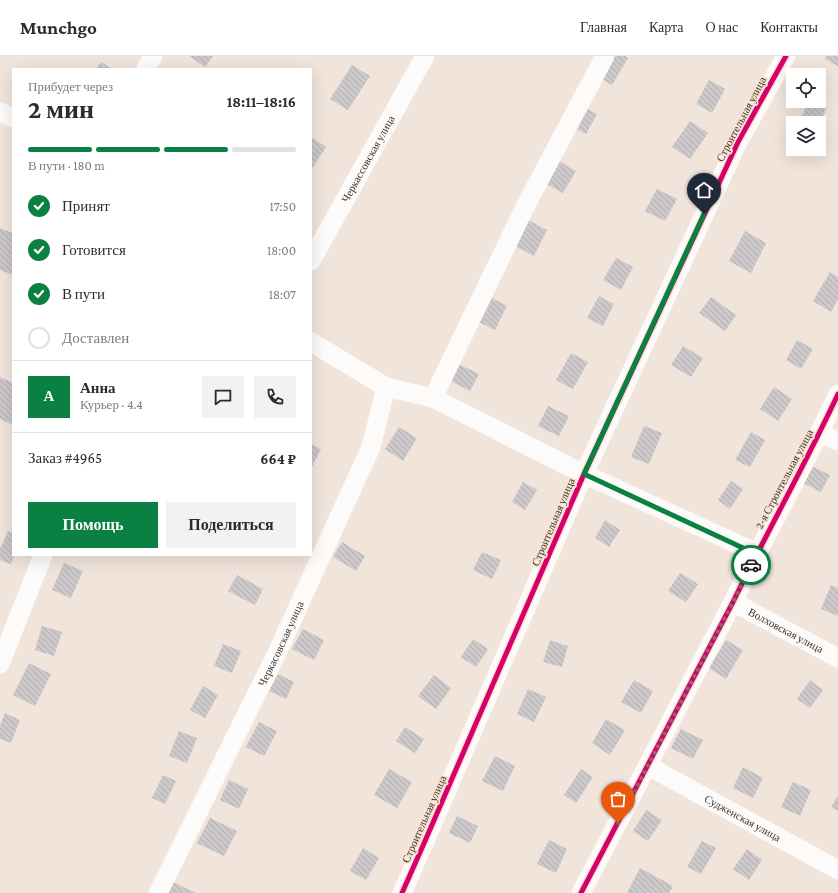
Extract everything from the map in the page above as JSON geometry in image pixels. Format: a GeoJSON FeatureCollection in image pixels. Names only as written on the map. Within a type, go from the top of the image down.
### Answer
{"type":"FeatureCollection","features":[{"type":"Feature","properties":{"kind":"street"},"geometry":{"type":"LineString","coordinates":[[147,68],[153,56]]}},
{"type":"Feature","properties":{"kind":"street","name":"Черкассовская улица"},"geometry":{"type":"LineString","coordinates":[[312,259],[425,56]]}},
{"type":"Feature","properties":{"kind":"street"},"geometry":{"type":"LineString","coordinates":[[433,398],[526,205],[605,56]]}},
{"type":"Feature","properties":{"kind":"street","name":"Строительная улица"},"geometry":{"type":"LineString","coordinates":[[402,893],[429,834],[584,474],[738,142],[786,56]]}},
{"type":"Feature","properties":{"kind":"street"},"geometry":{"type":"LineString","coordinates":[[0,112],[12,118]]}},
{"type":"Feature","properties":{"kind":"street"},"geometry":{"type":"LineString","coordinates":[[312,343],[386,387],[433,398],[584,474],[756,554]]}},
{"type":"Feature","properties":{"kind":"street","name":"Черкасовская улица"},"geometry":{"type":"LineString","coordinates":[[158,893],[277,653],[371,447],[386,387]]}},
{"type":"Feature","properties":{"kind":"street","name":"2-я Строительная улица"},"geometry":{"type":"LineString","coordinates":[[581,893],[733,602],[756,554],[820,433],[838,394]]}},
{"type":"Feature","properties":{"kind":"street"},"geometry":{"type":"LineString","coordinates":[[820,433],[838,441]]}},
{"type":"Feature","properties":{"kind":"street"},"geometry":{"type":"LineString","coordinates":[[0,664],[43,556]]}},
{"type":"Feature","properties":{"kind":"street","name":"Волховская улица"},"geometry":{"type":"LineString","coordinates":[[733,602],[838,658]]}},
{"type":"Feature","properties":{"kind":"street","name":"Судженская улица"},"geometry":{"type":"LineString","coordinates":[[648,766],[838,870]]}},
{"type":"Feature","properties":{"kind":"building"},"geometry":{"type":"Polygon","coordinates":[[[189,56],[213,56],[205,67],[189,56]]]}},
{"type":"Feature","properties":{"kind":"building"},"geometry":{"type":"Polygon","coordinates":[[[607,56],[625,56],[628,58],[612,85],[596,76],[607,56]]]}},
{"type":"Feature","properties":{"kind":"building"},"geometry":{"type":"Polygon","coordinates":[[[826,56],[838,56],[838,66],[825,59],[826,56]]]}},
{"type":"Feature","properties":{"kind":"building"},"geometry":{"type":"Polygon","coordinates":[[[101,62],[110,68],[97,68],[101,62]]]}},
{"type":"Feature","properties":{"kind":"building"},"geometry":{"type":"Polygon","coordinates":[[[352,65],[370,76],[348,110],[330,99],[352,65]]]}},
{"type":"Feature","properties":{"kind":"building"},"geometry":{"type":"Polygon","coordinates":[[[709,80],[725,89],[712,113],[696,104],[709,80]]]}},
{"type":"Feature","properties":{"kind":"building"},"geometry":{"type":"Polygon","coordinates":[[[582,106],[597,114],[586,134],[571,126],[582,106]]]}},
{"type":"Feature","properties":{"kind":"building"},"geometry":{"type":"Polygon","coordinates":[[[827,107],[823,116],[802,116],[806,108],[827,107]]]}},
{"type":"Feature","properties":{"kind":"building"},"geometry":{"type":"Polygon","coordinates":[[[690,121],[708,133],[690,159],[672,147],[690,121]]]}},
{"type":"Feature","properties":{"kind":"building"},"geometry":{"type":"Polygon","coordinates":[[[312,138],[326,147],[312,168],[312,138]]]}},
{"type":"Feature","properties":{"kind":"building"},"geometry":{"type":"Polygon","coordinates":[[[557,160],[576,171],[563,193],[545,183],[557,160]]]}},
{"type":"Feature","properties":{"kind":"building"},"geometry":{"type":"Polygon","coordinates":[[[657,189],[677,199],[665,221],[645,211],[657,189]]]}},
{"type":"Feature","properties":{"kind":"building"},"geometry":{"type":"Polygon","coordinates":[[[528,220],[547,230],[534,256],[515,246],[528,220]]]}},
{"type":"Feature","properties":{"kind":"building"},"geometry":{"type":"Polygon","coordinates":[[[0,228],[12,233],[12,275],[0,270],[0,228]]]}},
{"type":"Feature","properties":{"kind":"building"},"geometry":{"type":"Polygon","coordinates":[[[745,231],[766,243],[751,273],[729,261],[745,231]]]}},
{"type":"Feature","properties":{"kind":"building"},"geometry":{"type":"Polygon","coordinates":[[[616,258],[633,267],[621,290],[603,280],[616,258]]]}},
{"type":"Feature","properties":{"kind":"building"},"geometry":{"type":"Polygon","coordinates":[[[830,272],[838,277],[838,299],[831,312],[813,301],[830,272]]]}},
{"type":"Feature","properties":{"kind":"building"},"geometry":{"type":"Polygon","coordinates":[[[599,296],[614,304],[603,326],[587,318],[599,296]]]}},
{"type":"Feature","properties":{"kind":"building"},"geometry":{"type":"Polygon","coordinates":[[[711,297],[736,315],[725,331],[699,313],[711,297]]]}},
{"type":"Feature","properties":{"kind":"building"},"geometry":{"type":"Polygon","coordinates":[[[492,298],[507,306],[495,330],[479,322],[492,298]]]}},
{"type":"Feature","properties":{"kind":"building"},"geometry":{"type":"Polygon","coordinates":[[[797,340],[813,349],[801,369],[786,360],[797,340]]]}},
{"type":"Feature","properties":{"kind":"building"},"geometry":{"type":"Polygon","coordinates":[[[683,346],[703,358],[691,377],[671,365],[683,346]]]}},
{"type":"Feature","properties":{"kind":"building"},"geometry":{"type":"Polygon","coordinates":[[[571,353],[588,362],[573,389],[556,380],[571,353]]]}},
{"type":"Feature","properties":{"kind":"building"},"geometry":{"type":"Polygon","coordinates":[[[458,364],[479,374],[470,391],[449,380],[458,364]]]}},
{"type":"Feature","properties":{"kind":"building"},"geometry":{"type":"Polygon","coordinates":[[[0,377],[12,383],[12,425],[0,419],[0,377]]]}},
{"type":"Feature","properties":{"kind":"building"},"geometry":{"type":"Polygon","coordinates":[[[774,387],[792,399],[778,421],[760,409],[774,387]]]}},
{"type":"Feature","properties":{"kind":"building"},"geometry":{"type":"Polygon","coordinates":[[[548,406],[569,416],[559,436],[538,426],[548,406]]]}},
{"type":"Feature","properties":{"kind":"building"},"geometry":{"type":"Polygon","coordinates":[[[644,426],[662,433],[649,464],[631,457],[644,426]]]}},
{"type":"Feature","properties":{"kind":"building"},"geometry":{"type":"Polygon","coordinates":[[[399,427],[417,438],[403,461],[385,449],[399,427]]]}},
{"type":"Feature","properties":{"kind":"building"},"geometry":{"type":"Polygon","coordinates":[[[751,432],[765,440],[750,467],[735,460],[751,432]]]}},
{"type":"Feature","properties":{"kind":"building"},"geometry":{"type":"Polygon","coordinates":[[[312,444],[321,449],[312,466],[312,444]]]}},
{"type":"Feature","properties":{"kind":"building"},"geometry":{"type":"Polygon","coordinates":[[[811,466],[830,475],[821,492],[803,483],[811,466]]]}},
{"type":"Feature","properties":{"kind":"building"},"geometry":{"type":"Polygon","coordinates":[[[731,481],[743,489],[730,509],[718,500],[731,481]]]}},
{"type":"Feature","properties":{"kind":"building"},"geometry":{"type":"Polygon","coordinates":[[[523,482],[537,490],[525,510],[512,502],[523,482]]]}},
{"type":"Feature","properties":{"kind":"building"},"geometry":{"type":"Polygon","coordinates":[[[605,520],[620,530],[609,547],[595,538],[605,520]]]}},
{"type":"Feature","properties":{"kind":"building"},"geometry":{"type":"Polygon","coordinates":[[[8,531],[12,533],[12,556],[15,556],[11,564],[0,560],[0,549],[8,531]]]}},
{"type":"Feature","properties":{"kind":"building"},"geometry":{"type":"Polygon","coordinates":[[[342,542],[365,556],[356,571],[333,557],[342,542]]]}},
{"type":"Feature","properties":{"kind":"building"},"geometry":{"type":"Polygon","coordinates":[[[482,552],[501,560],[492,579],[473,570],[482,552]]]}},
{"type":"Feature","properties":{"kind":"building"},"geometry":{"type":"Polygon","coordinates":[[[64,563],[83,571],[71,598],[52,590],[64,563]]]}},
{"type":"Feature","properties":{"kind":"building"},"geometry":{"type":"Polygon","coordinates":[[[680,573],[698,584],[686,602],[668,591],[680,573]]]}},
{"type":"Feature","properties":{"kind":"building"},"geometry":{"type":"Polygon","coordinates":[[[237,575],[263,589],[255,605],[228,591],[237,575]]]}},
{"type":"Feature","properties":{"kind":"building"},"geometry":{"type":"Polygon","coordinates":[[[831,585],[838,588],[838,616],[821,609],[831,585]]]}},
{"type":"Feature","properties":{"kind":"building"},"geometry":{"type":"Polygon","coordinates":[[[42,626],[62,632],[54,656],[35,650],[42,626]]]}},
{"type":"Feature","properties":{"kind":"building"},"geometry":{"type":"Polygon","coordinates":[[[303,629],[324,640],[314,660],[292,649],[303,629]]]}},
{"type":"Feature","properties":{"kind":"building"},"geometry":{"type":"Polygon","coordinates":[[[473,639],[488,649],[476,667],[461,657],[473,639]]]}},
{"type":"Feature","properties":{"kind":"building"},"geometry":{"type":"Polygon","coordinates":[[[550,640],[568,646],[562,667],[543,662],[550,640]]]}},
{"type":"Feature","properties":{"kind":"building"},"geometry":{"type":"Polygon","coordinates":[[[726,640],[743,650],[726,679],[709,668],[726,640]]]}},
{"type":"Feature","properties":{"kind":"building"},"geometry":{"type":"Polygon","coordinates":[[[223,644],[241,651],[232,673],[214,666],[223,644]]]}},
{"type":"Feature","properties":{"kind":"building"},"geometry":{"type":"Polygon","coordinates":[[[29,663],[51,674],[35,706],[13,695],[29,663]]]}},
{"type":"Feature","properties":{"kind":"building"},"geometry":{"type":"Polygon","coordinates":[[[278,674],[294,682],[286,699],[269,691],[278,674]]]}},
{"type":"Feature","properties":{"kind":"building"},"geometry":{"type":"Polygon","coordinates":[[[434,675],[451,688],[436,709],[418,696],[434,675]]]}},
{"type":"Feature","properties":{"kind":"building"},"geometry":{"type":"Polygon","coordinates":[[[634,680],[653,691],[641,713],[621,702],[634,680]]]}},
{"type":"Feature","properties":{"kind":"building"},"geometry":{"type":"Polygon","coordinates":[[[810,680],[823,690],[810,708],[797,699],[810,680]]]}},
{"type":"Feature","properties":{"kind":"building"},"geometry":{"type":"Polygon","coordinates":[[[203,686],[218,695],[205,718],[190,710],[203,686]]]}},
{"type":"Feature","properties":{"kind":"building"},"geometry":{"type":"Polygon","coordinates":[[[528,689],[546,697],[534,722],[517,714],[528,689]]]}},
{"type":"Feature","properties":{"kind":"building"},"geometry":{"type":"Polygon","coordinates":[[[5,713],[20,720],[11,743],[0,739],[0,726],[5,713]]]}},
{"type":"Feature","properties":{"kind":"building"},"geometry":{"type":"Polygon","coordinates":[[[606,719],[625,730],[610,755],[592,743],[606,719]]]}},
{"type":"Feature","properties":{"kind":"building"},"geometry":{"type":"Polygon","coordinates":[[[259,722],[277,731],[264,756],[246,747],[259,722]]]}},
{"type":"Feature","properties":{"kind":"building"},"geometry":{"type":"Polygon","coordinates":[[[405,727],[424,739],[415,753],[396,741],[405,727]]]}},
{"type":"Feature","properties":{"kind":"building"},"geometry":{"type":"Polygon","coordinates":[[[681,729],[703,740],[693,759],[671,748],[681,729]]]}},
{"type":"Feature","properties":{"kind":"building"},"geometry":{"type":"Polygon","coordinates":[[[179,731],[197,738],[187,763],[169,756],[179,731]]]}},
{"type":"Feature","properties":{"kind":"building"},"geometry":{"type":"Polygon","coordinates":[[[495,756],[515,766],[503,791],[482,781],[495,756]]]}},
{"type":"Feature","properties":{"kind":"building"},"geometry":{"type":"Polygon","coordinates":[[[743,767],[763,778],[753,798],[733,788],[743,767]]]}},
{"type":"Feature","properties":{"kind":"building"},"geometry":{"type":"Polygon","coordinates":[[[389,769],[412,782],[397,808],[374,795],[389,769]]]}},
{"type":"Feature","properties":{"kind":"building"},"geometry":{"type":"Polygon","coordinates":[[[581,769],[593,777],[576,803],[564,795],[581,769]]]}},
{"type":"Feature","properties":{"kind":"building"},"geometry":{"type":"Polygon","coordinates":[[[163,775],[176,781],[165,804],[152,798],[163,775]]]}},
{"type":"Feature","properties":{"kind":"building"},"geometry":{"type":"Polygon","coordinates":[[[229,780],[248,789],[239,809],[220,800],[229,780]]]}},
{"type":"Feature","properties":{"kind":"building"},"geometry":{"type":"Polygon","coordinates":[[[793,782],[811,790],[800,816],[781,807],[793,782]]]}},
{"type":"Feature","properties":{"kind":"building"},"geometry":{"type":"Polygon","coordinates":[[[838,796],[838,811],[831,807],[838,796]]]}},
{"type":"Feature","properties":{"kind":"building"},"geometry":{"type":"Polygon","coordinates":[[[646,810],[662,820],[648,841],[633,831],[646,810]]]}},
{"type":"Feature","properties":{"kind":"building"},"geometry":{"type":"Polygon","coordinates":[[[457,816],[478,826],[470,843],[449,833],[457,816]]]}},
{"type":"Feature","properties":{"kind":"building"},"geometry":{"type":"Polygon","coordinates":[[[210,818],[237,831],[224,856],[197,843],[210,818]]]}},
{"type":"Feature","properties":{"kind":"building"},"geometry":{"type":"Polygon","coordinates":[[[549,840],[567,849],[556,873],[537,864],[549,840]]]}},
{"type":"Feature","properties":{"kind":"building"},"geometry":{"type":"Polygon","coordinates":[[[702,841],[716,848],[701,874],[687,867],[702,841]]]}},
{"type":"Feature","properties":{"kind":"building"},"geometry":{"type":"Polygon","coordinates":[[[363,848],[379,858],[366,880],[350,871],[363,848]]]}},
{"type":"Feature","properties":{"kind":"building"},"geometry":{"type":"Polygon","coordinates":[[[747,849],[762,860],[749,880],[733,869],[747,849]]]}},
{"type":"Feature","properties":{"kind":"building"},"geometry":{"type":"Polygon","coordinates":[[[640,868],[673,886],[669,893],[627,893],[640,868]]]}},
{"type":"Feature","properties":{"kind":"building"},"geometry":{"type":"Polygon","coordinates":[[[173,882],[196,893],[168,893],[173,882]]]}},
{"type":"Feature","properties":{"kind":"cycle path"},"geometry":{"type":"LineString","coordinates":[[402,893],[584,474],[738,142],[786,56]]}},
{"type":"Feature","properties":{"kind":"cycle path"},"geometry":{"type":"LineString","coordinates":[[581,893],[733,602],[838,394]]}},
{"type":"Feature","properties":{"kind":"way so far"},"geometry":{"type":"LineString","coordinates":[[618,823],[751,565]]}},
{"type":"Feature","properties":{"kind":"route"},"geometry":{"type":"LineString","coordinates":[[704,214],[584,474],[756,554],[751,565]]}}]}
